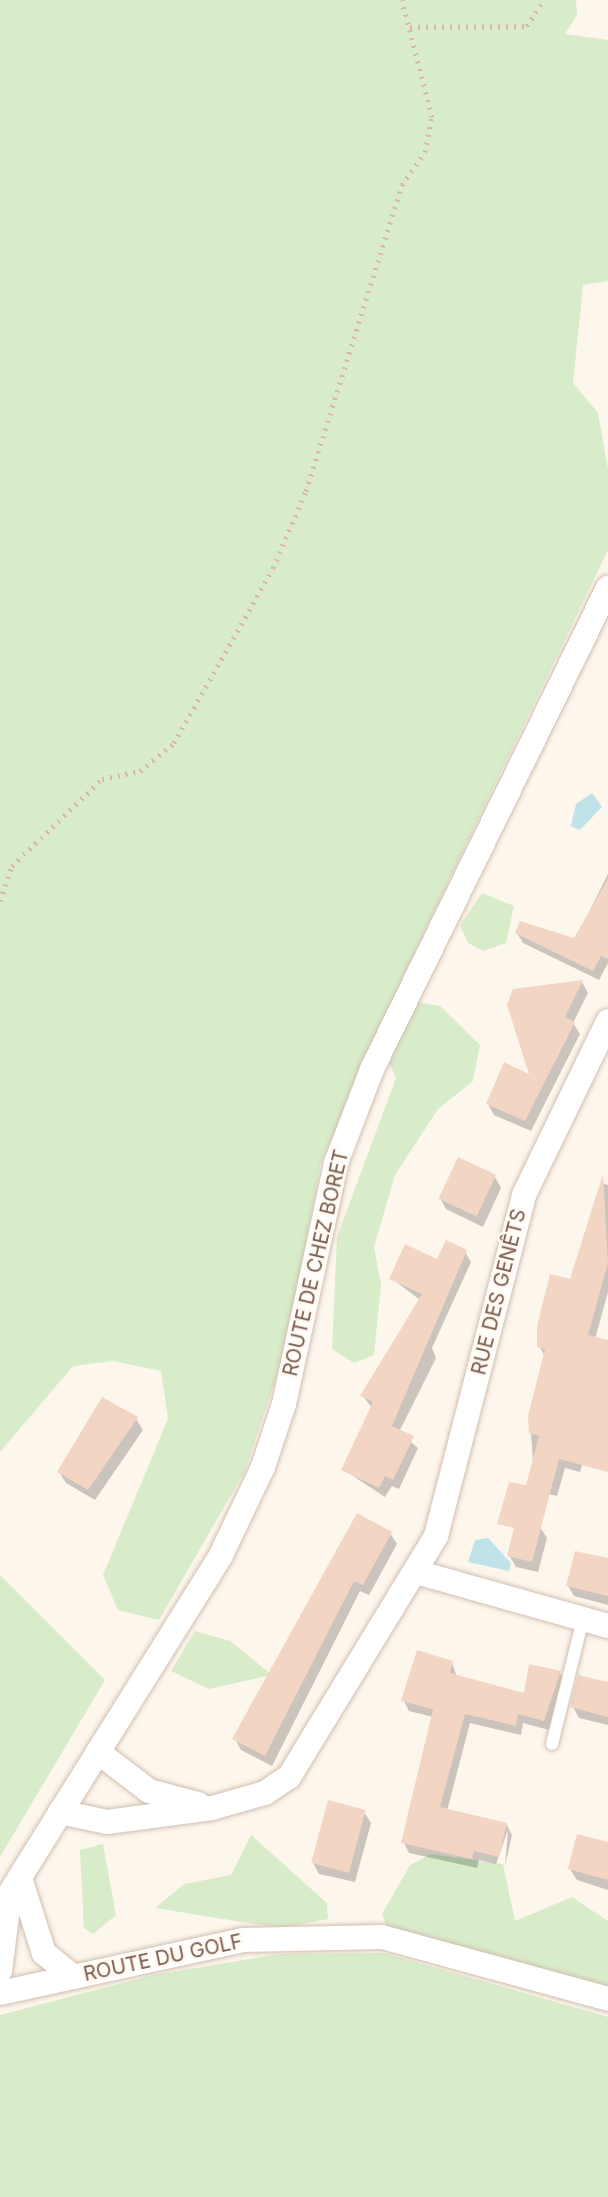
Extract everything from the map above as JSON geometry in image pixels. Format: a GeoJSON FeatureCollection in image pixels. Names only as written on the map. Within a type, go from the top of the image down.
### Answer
{"type":"FeatureCollection","features":[{"type":"Feature","properties":{"kind":"street","name":"ROUTE DE CHEZ BORET"},"geometry":{"type":"LineString","coordinates":[[0,1971],[10,1893],[221,1555],[263,1467],[284,1404],[336,1163],[372,1069],[608,588]]}},
{"type":"Feature","properties":{"kind":"street","name":"RUE DES GENÊTS"},"geometry":{"type":"LineString","coordinates":[[60,1812],[107,1822],[212,1808],[265,1793],[289,1777],[436,1536],[524,1195],[608,1021]]}},
{"type":"Feature","properties":{"kind":"street"},"geometry":{"type":"LineString","coordinates":[[416,1572],[608,1626]]}},
{"type":"Feature","properties":{"kind":"street"},"geometry":{"type":"LineString","coordinates":[[98,1752],[149,1791],[212,1808]]}},
{"type":"Feature","properties":{"kind":"street"},"geometry":{"type":"LineString","coordinates":[[20,1878],[44,1953],[74,1977]]}},
{"type":"Feature","properties":{"kind":"street","name":"ROUTE DU GOLF"},"geometry":{"type":"LineString","coordinates":[[0,1993],[243,1940],[382,1937],[608,1999]]}},
{"type":"Feature","properties":{"kind":"lane"},"geometry":{"type":"LineString","coordinates":[[552,1744],[583,1619]]}},
{"type":"Feature","properties":{"kind":"path"},"geometry":{"type":"LineString","coordinates":[[0,901],[12,866],[102,779],[140,771],[174,743],[273,568],[306,491],[402,185],[425,152],[432,117],[402,0]]}},
{"type":"Feature","properties":{"kind":"path"},"geometry":{"type":"LineString","coordinates":[[410,27],[527,26],[544,0]]}},
{"type":"Feature","properties":{"kind":"green space"},"geometry":{"type":"Polygon","coordinates":[[[0,0],[576,0],[577,15],[565,34],[608,40],[608,281],[583,285],[573,383],[598,413],[608,469],[608,550],[402,978],[418,1002],[440,1006],[480,1045],[473,1081],[438,1109],[395,1175],[374,1247],[381,1285],[374,1355],[354,1363],[332,1349],[337,1237],[396,1078],[377,1037],[321,1163],[287,1345],[245,1471],[159,1620],[118,1610],[103,1575],[168,1419],[161,1371],[113,1361],[73,1366],[0,1452],[0,0]]]}},
{"type":"Feature","properties":{"kind":"green space"},"geometry":{"type":"Polygon","coordinates":[[[482,893],[514,906],[506,943],[483,951],[468,943],[460,925],[482,893]]]}},
{"type":"Feature","properties":{"kind":"green space"},"geometry":{"type":"Polygon","coordinates":[[[0,1575],[105,1680],[0,1857],[0,1575]]]}},
{"type":"Feature","properties":{"kind":"green space"},"geometry":{"type":"Polygon","coordinates":[[[195,1631],[230,1641],[272,1675],[209,1689],[171,1671],[195,1631]]]}},
{"type":"Feature","properties":{"kind":"green space"},"geometry":{"type":"Polygon","coordinates":[[[251,1835],[327,1903],[328,1919],[280,1928],[155,1908],[184,1884],[231,1875],[251,1835]]]}},
{"type":"Feature","properties":{"kind":"green space"},"geometry":{"type":"Polygon","coordinates":[[[103,1844],[116,1915],[93,1934],[84,1928],[80,1850],[103,1844]]]}},
{"type":"Feature","properties":{"kind":"green space"},"geometry":{"type":"Polygon","coordinates":[[[431,1854],[503,1864],[515,1921],[572,1897],[608,1921],[608,1990],[388,1930],[382,1914],[410,1865],[431,1854]]]}},
{"type":"Feature","properties":{"kind":"green space"},"geometry":{"type":"Polygon","coordinates":[[[384,1953],[608,2017],[608,2197],[0,2197],[0,2015],[153,1975],[280,1954],[384,1953]]]}},
{"type":"Feature","properties":{"kind":"water"},"geometry":{"type":"Polygon","coordinates":[[[592,793],[602,807],[580,830],[571,826],[576,804],[592,793]]]}},
{"type":"Feature","properties":{"kind":"water"},"geometry":{"type":"Polygon","coordinates":[[[488,1538],[511,1563],[509,1571],[468,1562],[475,1540],[488,1538]]]}},
{"type":"Feature","properties":{"kind":"building"},"geometry":{"type":"Polygon","coordinates":[[[608,879],[608,959],[601,956],[593,971],[515,933],[520,921],[574,938],[608,879]]]}},
{"type":"Feature","properties":{"kind":"building"},"geometry":{"type":"Polygon","coordinates":[[[583,980],[565,1017],[575,1022],[525,1121],[486,1104],[504,1062],[529,1074],[507,1005],[513,989],[583,980]]]}},
{"type":"Feature","properties":{"kind":"building"},"geometry":{"type":"Polygon","coordinates":[[[458,1157],[496,1175],[477,1216],[439,1199],[458,1157]]]}},
{"type":"Feature","properties":{"kind":"building"},"geometry":{"type":"Polygon","coordinates":[[[603,1174],[608,1263],[588,1335],[608,1340],[608,1472],[559,1459],[532,1562],[507,1556],[514,1528],[497,1524],[509,1482],[526,1485],[539,1436],[529,1433],[528,1416],[545,1349],[537,1347],[537,1326],[550,1274],[570,1279],[603,1174]]]}},
{"type":"Feature","properties":{"kind":"building"},"geometry":{"type":"Polygon","coordinates":[[[446,1240],[467,1250],[392,1426],[414,1436],[393,1480],[385,1476],[379,1488],[341,1470],[373,1402],[360,1396],[422,1294],[389,1279],[405,1244],[437,1259],[446,1240]]]}},
{"type":"Feature","properties":{"kind":"building"},"geometry":{"type":"Polygon","coordinates":[[[102,1397],[138,1417],[88,1490],[57,1472],[102,1397]]]}},
{"type":"Feature","properties":{"kind":"building"},"geometry":{"type":"Polygon","coordinates":[[[357,1513],[392,1532],[363,1585],[354,1581],[265,1756],[232,1739],[357,1513]]]}},
{"type":"Feature","properties":{"kind":"building"},"geometry":{"type":"Polygon","coordinates":[[[575,1551],[608,1558],[608,1596],[566,1586],[575,1551]]]}},
{"type":"Feature","properties":{"kind":"building"},"geometry":{"type":"Polygon","coordinates":[[[417,1650],[453,1661],[450,1673],[524,1693],[529,1664],[561,1671],[544,1721],[518,1714],[516,1726],[465,1714],[440,1807],[507,1823],[499,1857],[474,1851],[472,1859],[401,1843],[433,1709],[401,1701],[417,1650]]]}},
{"type":"Feature","properties":{"kind":"building"},"geometry":{"type":"Polygon","coordinates":[[[578,1675],[608,1682],[608,1717],[570,1707],[578,1675]]]}},
{"type":"Feature","properties":{"kind":"building"},"geometry":{"type":"Polygon","coordinates":[[[328,1800],[366,1810],[349,1873],[311,1863],[328,1800]]]}},
{"type":"Feature","properties":{"kind":"building"},"geometry":{"type":"Polygon","coordinates":[[[577,1834],[608,1842],[608,1880],[568,1869],[577,1834]]]}}]}
